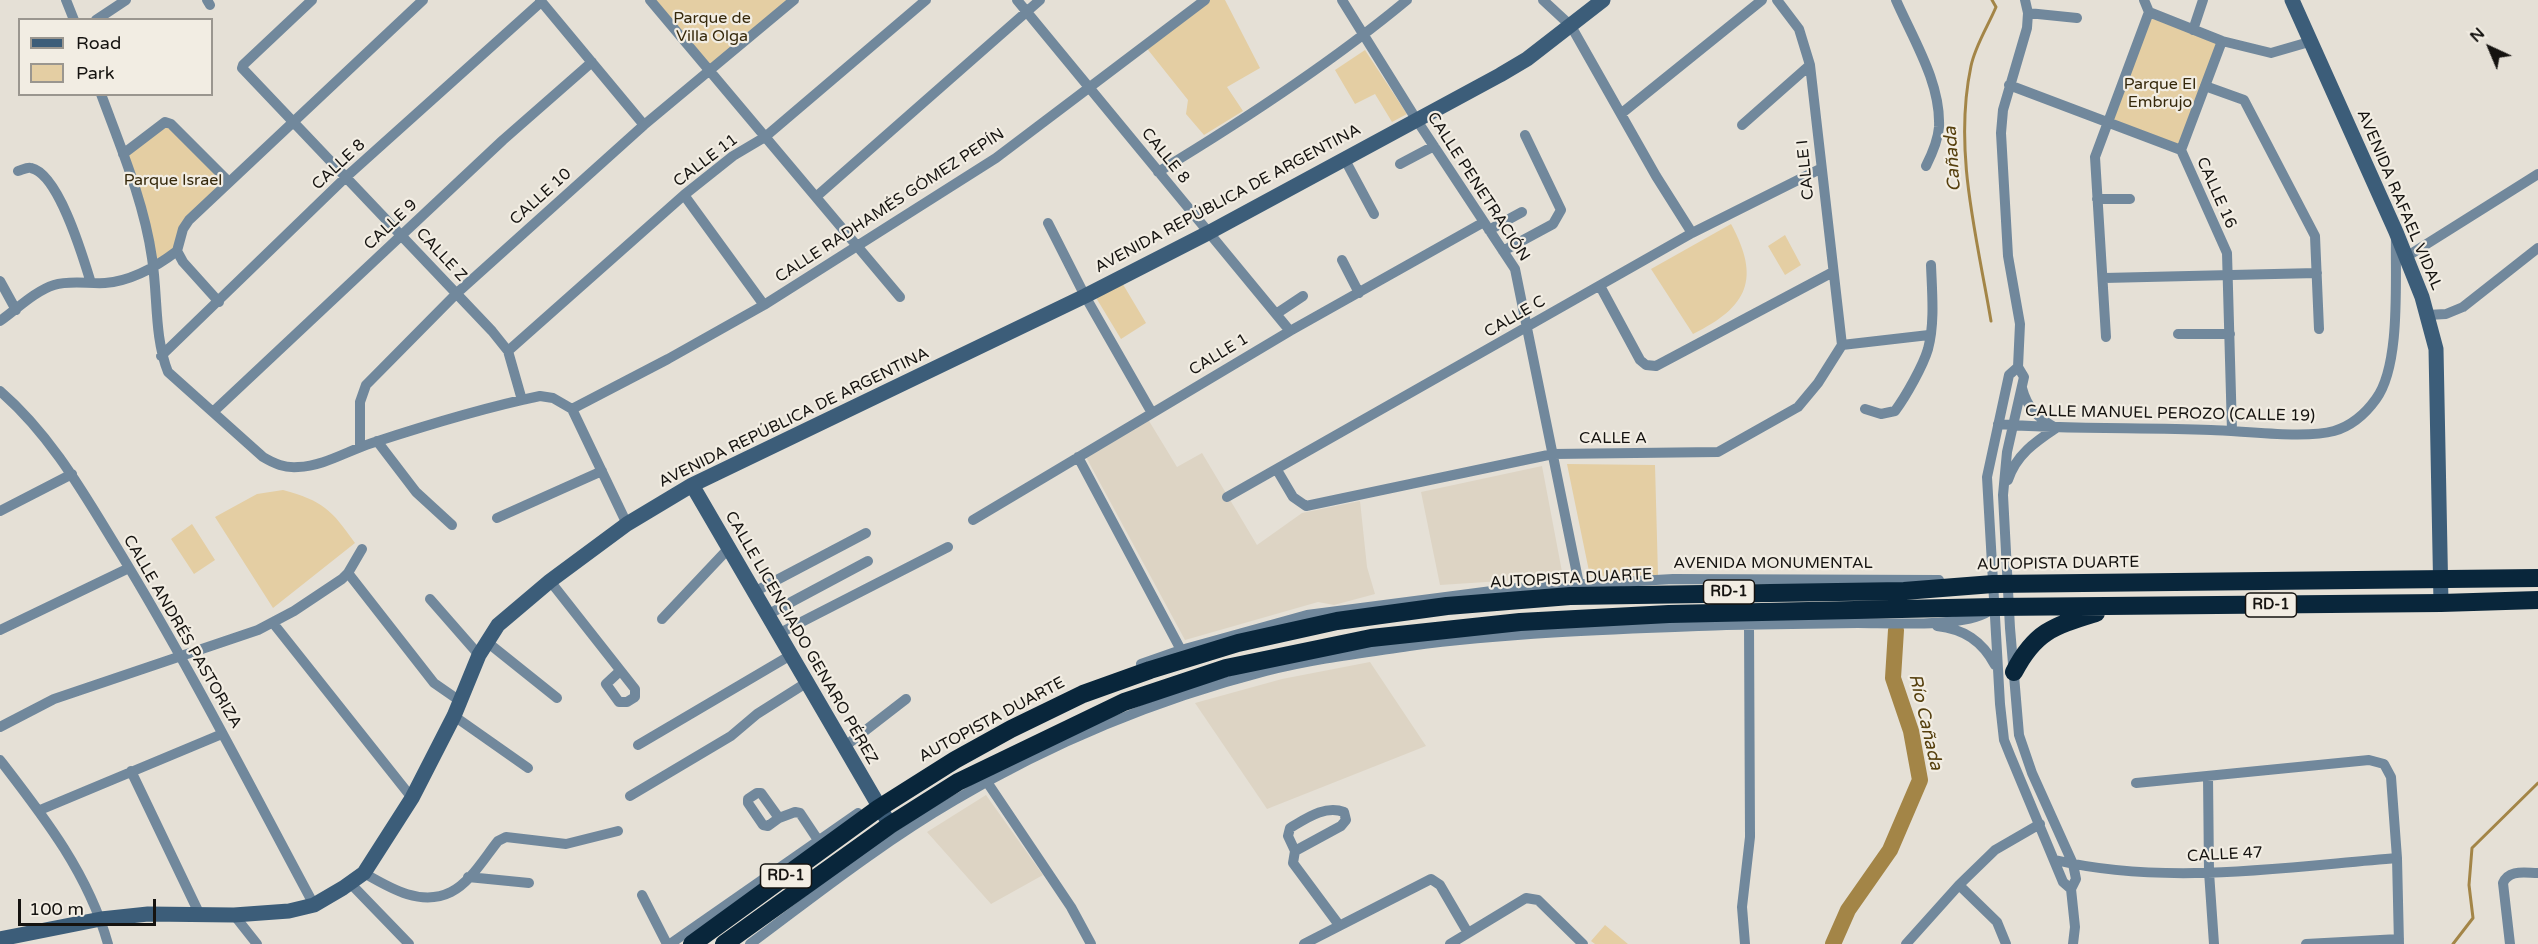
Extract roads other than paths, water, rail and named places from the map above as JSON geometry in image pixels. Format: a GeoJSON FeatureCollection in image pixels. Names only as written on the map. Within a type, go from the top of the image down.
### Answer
{"type":"FeatureCollection","features":[{"type":"Feature","properties":{"kind":"highway","name":"AUTOPISTA DUARTE"},"geometry":{"type":"LineString","coordinates":[[693,944],[877,804],[964,755],[1083,694],[1150,669],[1238,643],[1337,621],[1448,606],[1570,596],[1904,591],[2000,584],[2440,577],[2535,578]]}},
{"type":"Feature","properties":{"kind":"highway","name":"RD-1"},"geometry":{"type":"LineString","coordinates":[[724,944],[890,825],[958,782],[1124,702],[1226,668],[1371,638],[1520,622],[1765,619],[2002,608],[2535,600]]}},
{"type":"Feature","properties":{"kind":"highway"},"geometry":{"type":"LineString","coordinates":[[2006,671],[2042,634],[2113,608]]}},
{"type":"Feature","properties":{"kind":"highway"},"geometry":{"type":"LineString","coordinates":[[1414,632],[1441,643],[1457,628]]}},
{"type":"Feature","properties":{"kind":"highway"},"geometry":{"type":"LineString","coordinates":[[1047,739],[1071,740],[1095,716]]}},
{"type":"Feature","properties":{"kind":"main road","name":"AVENIDA REPÚBLICA DE ARGENTINA"},"geometry":{"type":"LineString","coordinates":[[0,939],[101,919],[148,914],[234,915],[289,911],[314,905],[364,873],[412,798],[483,649],[498,625],[550,582],[627,524],[692,485],[1085,296],[1208,233],[1527,59],[1603,0]]}},
{"type":"Feature","properties":{"kind":"main road","name":"AVENIDA RAFAEL VIDAL"},"geometry":{"type":"LineString","coordinates":[[2292,0],[2396,232],[2427,315],[2436,349],[2441,603]]}},
{"type":"Feature","properties":{"kind":"main road","name":"CALLE LICENCIADO GENARO PÉREZ"},"geometry":{"type":"LineString","coordinates":[[692,485],[890,825]]}},
{"type":"Feature","properties":{"kind":"street"},"geometry":{"type":"LineString","coordinates":[[66,0],[73,18]]}},
{"type":"Feature","properties":{"kind":"street"},"geometry":{"type":"LineString","coordinates":[[99,18],[126,0]]}},
{"type":"Feature","properties":{"kind":"street","name":"CALLE Z"},"geometry":{"type":"LineString","coordinates":[[312,0],[243,65],[244,71],[457,293],[508,351],[522,400]]}},
{"type":"Feature","properties":{"kind":"street"},"geometry":{"type":"LineString","coordinates":[[0,321],[46,288],[58,283],[107,283],[153,269],[177,251],[183,229],[189,220],[423,0]]}},
{"type":"Feature","properties":{"kind":"street"},"geometry":{"type":"LineString","coordinates":[[650,0],[900,297]]}},
{"type":"Feature","properties":{"kind":"street","name":"CALLE 10"},"geometry":{"type":"LineString","coordinates":[[360,447],[360,402],[366,385],[457,293],[644,125],[794,0]]}},
{"type":"Feature","properties":{"kind":"street","name":"CALLE 11"},"geometry":{"type":"LineString","coordinates":[[508,351],[684,195],[733,156],[765,137],[926,0]]}},
{"type":"Feature","properties":{"kind":"street","name":"CALLE 8"},"geometry":{"type":"LineString","coordinates":[[1017,0],[1290,331]]}},
{"type":"Feature","properties":{"kind":"street"},"geometry":{"type":"LineString","coordinates":[[817,196],[1040,0]]}},
{"type":"Feature","properties":{"kind":"street","name":"CALLE RADHAMÉS GÓMEZ PEPÍN"},"geometry":{"type":"LineString","coordinates":[[572,409],[668,360],[764,305],[996,158],[1205,0]]}},
{"type":"Feature","properties":{"kind":"street","name":"CALLE PENETRACIÓN"},"geometry":{"type":"LineString","coordinates":[[1342,0],[1518,277],[1579,584]]}},
{"type":"Feature","properties":{"kind":"street"},"geometry":{"type":"LineString","coordinates":[[1158,172],[1216,137],[1364,36],[1407,0]]}},
{"type":"Feature","properties":{"kind":"street"},"geometry":{"type":"LineString","coordinates":[[1544,0],[1571,26],[1656,176],[1692,233]]}},
{"type":"Feature","properties":{"kind":"street"},"geometry":{"type":"LineString","coordinates":[[1622,113],[1762,0]]}},
{"type":"Feature","properties":{"kind":"street","name":"CALLE I"},"geometry":{"type":"LineString","coordinates":[[1777,0],[1799,29],[1810,65],[1820,169],[1842,345]]}},
{"type":"Feature","properties":{"kind":"street"},"geometry":{"type":"LineString","coordinates":[[1896,0],[1933,87],[1938,109],[1939,128],[1936,144],[1926,166]]}},
{"type":"Feature","properties":{"kind":"street"},"geometry":{"type":"LineString","coordinates":[[2025,0],[2028,13],[2025,36],[2002,110],[2001,162],[2008,256],[2020,324],[2018,367],[2024,377],[2007,452],[2000,584],[2006,671],[2016,702],[2023,751],[2073,864],[2076,879],[2071,889],[2073,944]]}},
{"type":"Feature","properties":{"kind":"street"},"geometry":{"type":"LineString","coordinates":[[2144,0],[2150,12],[2222,41],[2271,53],[2310,42]]}},
{"type":"Feature","properties":{"kind":"street"},"geometry":{"type":"LineString","coordinates":[[2193,30],[2203,0]]}},
{"type":"Feature","properties":{"kind":"street"},"geometry":{"type":"LineString","coordinates":[[540,1],[644,125]]}},
{"type":"Feature","properties":{"kind":"street","name":"CALLE 8"},"geometry":{"type":"LineString","coordinates":[[162,356],[346,177],[540,1]]}},
{"type":"Feature","properties":{"kind":"street"},"geometry":{"type":"LineString","coordinates":[[2106,338],[2095,158],[2106,122],[2150,12]]}},
{"type":"Feature","properties":{"kind":"street"},"geometry":{"type":"LineString","coordinates":[[2028,13],[2078,18]]}},
{"type":"Feature","properties":{"kind":"street"},"geometry":{"type":"LineString","coordinates":[[2181,150],[2222,41]]}},
{"type":"Feature","properties":{"kind":"street","name":"CALLE 9"},"geometry":{"type":"LineString","coordinates":[[213,412],[503,140],[592,62]]}},
{"type":"Feature","properties":{"kind":"street"},"geometry":{"type":"LineString","coordinates":[[1742,125],[1810,65]]}},
{"type":"Feature","properties":{"kind":"street","name":"CALLE 16"},"geometry":{"type":"LineString","coordinates":[[2009,85],[2181,150],[2227,254],[2232,431]]}},
{"type":"Feature","properties":{"kind":"street"},"geometry":{"type":"LineString","coordinates":[[2205,86],[2244,100],[2315,236],[2319,329]]}},
{"type":"Feature","properties":{"kind":"street"},"geometry":{"type":"LineString","coordinates":[[103,96],[142,212],[153,269],[162,356],[168,372],[263,457],[279,466],[298,467],[324,462],[360,447],[448,418],[540,396],[553,398],[572,409],[627,524]]}},
{"type":"Feature","properties":{"kind":"street"},"geometry":{"type":"LineString","coordinates":[[123,154],[165,122],[171,124],[229,182]]}},
{"type":"Feature","properties":{"kind":"street"},"geometry":{"type":"LineString","coordinates":[[1503,251],[1553,224],[1561,210],[1526,135]]}},
{"type":"Feature","properties":{"kind":"street"},"geometry":{"type":"LineString","coordinates":[[1400,164],[1434,146]]}},
{"type":"Feature","properties":{"kind":"street"},"geometry":{"type":"LineString","coordinates":[[1344,158],[1374,214]]}},
{"type":"Feature","properties":{"kind":"street"},"geometry":{"type":"LineString","coordinates":[[18,171],[30,168],[43,174],[64,207],[91,283]]}},
{"type":"Feature","properties":{"kind":"street","name":"CALLE C"},"geometry":{"type":"LineString","coordinates":[[1227,497],[1692,233],[1820,169]]}},
{"type":"Feature","properties":{"kind":"street"},"geometry":{"type":"LineString","coordinates":[[2406,257],[2538,174]]}},
{"type":"Feature","properties":{"kind":"street"},"geometry":{"type":"LineString","coordinates":[[684,195],[764,305]]}},
{"type":"Feature","properties":{"kind":"street"},"geometry":{"type":"LineString","coordinates":[[2097,199],[2130,199]]}},
{"type":"Feature","properties":{"kind":"street","name":"CALLE 1"},"geometry":{"type":"LineString","coordinates":[[973,520],[1152,412],[1359,292],[1486,226],[1522,212]]}},
{"type":"Feature","properties":{"kind":"street"},"geometry":{"type":"LineString","coordinates":[[1048,223],[1085,296],[1152,412]]}},
{"type":"Feature","properties":{"kind":"street","name":"CALLE MANUEL PEROZO (CALLE 19)"},"geometry":{"type":"LineString","coordinates":[[1998,424],[2056,428],[2302,434],[2334,431],[2360,418],[2377,398],[2386,380],[2392,350],[2395,312],[2396,232]]}},
{"type":"Feature","properties":{"kind":"street"},"geometry":{"type":"LineString","coordinates":[[2427,315],[2446,314],[2463,307],[2538,248]]}},
{"type":"Feature","properties":{"kind":"street"},"geometry":{"type":"LineString","coordinates":[[177,251],[183,262],[219,302]]}},
{"type":"Feature","properties":{"kind":"street"},"geometry":{"type":"LineString","coordinates":[[1342,260],[1359,292]]}},
{"type":"Feature","properties":{"kind":"street"},"geometry":{"type":"LineString","coordinates":[[1865,409],[1887,415],[1895,411],[1923,360],[1928,348],[1931,265]]}},
{"type":"Feature","properties":{"kind":"street"},"geometry":{"type":"LineString","coordinates":[[1600,286],[1640,360],[1647,365],[1656,366],[1833,272]]}},
{"type":"Feature","properties":{"kind":"street"},"geometry":{"type":"LineString","coordinates":[[2104,278],[2317,273]]}},
{"type":"Feature","properties":{"kind":"street"},"geometry":{"type":"LineString","coordinates":[[0,281],[16,310]]}},
{"type":"Feature","properties":{"kind":"street"},"geometry":{"type":"LineString","coordinates":[[1276,314],[1303,296]]}},
{"type":"Feature","properties":{"kind":"street"},"geometry":{"type":"LineString","coordinates":[[2178,334],[2230,334]]}},
{"type":"Feature","properties":{"kind":"street"},"geometry":{"type":"LineString","coordinates":[[1842,345],[1929,335]]}},
{"type":"Feature","properties":{"kind":"street","name":"CALLE A"},"geometry":{"type":"LineString","coordinates":[[1277,470],[1293,497],[1306,506],[1553,454],[1718,452],[1798,407],[1818,383],[1842,345]]}},
{"type":"Feature","properties":{"kind":"street"},"geometry":{"type":"LineString","coordinates":[[2018,367],[2009,375],[1987,477],[2000,584],[2006,671],[2000,704],[2004,740],[2063,882],[2071,889]]}},
{"type":"Feature","properties":{"kind":"street"},"geometry":{"type":"LineString","coordinates":[[2003,495],[2016,462],[2031,445],[2056,428],[2029,408],[2022,386]]}},
{"type":"Feature","properties":{"kind":"street","name":"CALLE ANDRÉS PASTORIZA"},"geometry":{"type":"LineString","coordinates":[[0,391],[33,424],[72,474],[181,654],[314,905]]}},
{"type":"Feature","properties":{"kind":"street"},"geometry":{"type":"LineString","coordinates":[[377,441],[416,492],[452,525]]}},
{"type":"Feature","properties":{"kind":"street"},"geometry":{"type":"LineString","coordinates":[[1078,457],[1181,650]]}},
{"type":"Feature","properties":{"kind":"street"},"geometry":{"type":"LineString","coordinates":[[497,518],[603,471]]}},
{"type":"Feature","properties":{"kind":"street"},"geometry":{"type":"LineString","coordinates":[[0,511],[72,474]]}},
{"type":"Feature","properties":{"kind":"street"},"geometry":{"type":"LineString","coordinates":[[754,592],[866,533]]}},
{"type":"Feature","properties":{"kind":"street"},"geometry":{"type":"LineString","coordinates":[[778,634],[948,547]]}},
{"type":"Feature","properties":{"kind":"street"},"geometry":{"type":"LineString","coordinates":[[662,619],[729,548]]}},
{"type":"Feature","properties":{"kind":"street"},"geometry":{"type":"LineString","coordinates":[[0,727],[54,699],[273,623],[348,573],[362,549]]}},
{"type":"Feature","properties":{"kind":"street"},"geometry":{"type":"LineString","coordinates":[[767,615],[868,561]]}},
{"type":"Feature","properties":{"kind":"street"},"geometry":{"type":"LineString","coordinates":[[0,630],[129,568]]}},
{"type":"Feature","properties":{"kind":"street"},"geometry":{"type":"LineString","coordinates":[[348,573],[434,683],[460,701]]}},
{"type":"Feature","properties":{"kind":"street","name":"AVENIDA MONUMENTAL"},"geometry":{"type":"LineString","coordinates":[[669,944],[818,840],[877,804],[928,766],[1019,716],[1071,691],[1181,650],[1253,629],[1329,611],[1504,589],[1579,584],[1673,579],[1831,578],[2000,584]]}},
{"type":"Feature","properties":{"kind":"street"},"geometry":{"type":"LineString","coordinates":[[550,582],[620,670]]}},
{"type":"Feature","properties":{"kind":"street"},"geometry":{"type":"LineString","coordinates":[[430,599],[483,649],[557,698]]}},
{"type":"Feature","properties":{"kind":"street"},"geometry":{"type":"LineString","coordinates":[[1915,623],[1971,619],[2002,608]]}},
{"type":"Feature","properties":{"kind":"street"},"geometry":{"type":"LineString","coordinates":[[750,944],[902,835],[987,782],[1071,740],[1215,685],[1270,670],[1368,652],[1441,643],[1578,631],[1765,619],[1915,623],[1948,627],[1964,632],[2006,671]]}},
{"type":"Feature","properties":{"kind":"street"},"geometry":{"type":"LineString","coordinates":[[1745,944],[1742,907],[1750,837],[1765,619]]}},
{"type":"Feature","properties":{"kind":"street"},"geometry":{"type":"LineString","coordinates":[[273,623],[412,798]]}},
{"type":"Feature","properties":{"kind":"street"},"geometry":{"type":"LineString","coordinates":[[638,745],[791,655]]}},
{"type":"Feature","properties":{"kind":"street"},"geometry":{"type":"LineString","coordinates":[[630,796],[731,736],[757,714],[807,683]]}},
{"type":"Feature","properties":{"kind":"street"},"geometry":{"type":"LineString","coordinates":[[844,747],[906,699]]}},
{"type":"Feature","properties":{"kind":"street"},"geometry":{"type":"LineString","coordinates":[[2000,704],[2016,702]]}},
{"type":"Feature","properties":{"kind":"street"},"geometry":{"type":"LineString","coordinates":[[453,716],[528,768]]}},
{"type":"Feature","properties":{"kind":"street"},"geometry":{"type":"LineString","coordinates":[[40,810],[222,734]]}},
{"type":"Feature","properties":{"kind":"street"},"geometry":{"type":"LineString","coordinates":[[0,760],[40,810],[82,879],[101,919],[108,944]]}},
{"type":"Feature","properties":{"kind":"street"},"geometry":{"type":"LineString","coordinates":[[2136,783],[2369,760],[2384,764],[2391,777],[2397,858],[2399,941],[2306,944]]}},
{"type":"Feature","properties":{"kind":"street"},"geometry":{"type":"LineString","coordinates":[[131,771],[199,913]]}},
{"type":"Feature","properties":{"kind":"street"},"geometry":{"type":"LineString","coordinates":[[2208,776],[2209,872],[2214,944]]}},
{"type":"Feature","properties":{"kind":"street"},"geometry":{"type":"LineString","coordinates":[[987,782],[1071,907],[1092,944]]}},
{"type":"Feature","properties":{"kind":"street"},"geometry":{"type":"LineString","coordinates":[[1295,851],[1341,826],[1346,820],[1344,812],[1335,809],[1321,811],[1290,828],[1288,836],[1295,851],[1293,863],[1339,925]]}},
{"type":"Feature","properties":{"kind":"street"},"geometry":{"type":"LineString","coordinates":[[779,818],[795,812],[800,813],[818,840]]}},
{"type":"Feature","properties":{"kind":"street"},"geometry":{"type":"LineString","coordinates":[[1906,944],[1959,885],[1995,850],[2040,824]]}},
{"type":"Feature","properties":{"kind":"street"},"geometry":{"type":"LineString","coordinates":[[364,873],[395,891],[413,897],[429,897],[451,893],[468,878],[498,841],[506,837],[566,844],[618,831]]}},
{"type":"Feature","properties":{"kind":"street","name":"CALLE 47"},"geometry":{"type":"LineString","coordinates":[[2055,860],[2110,871],[2209,872],[2397,858]]}},
{"type":"Feature","properties":{"kind":"street"},"geometry":{"type":"LineString","coordinates":[[2510,944],[2503,888],[2505,877],[2511,873],[2538,873]]}},
{"type":"Feature","properties":{"kind":"street"},"geometry":{"type":"LineString","coordinates":[[468,878],[529,883]]}},
{"type":"Feature","properties":{"kind":"street"},"geometry":{"type":"LineString","coordinates":[[1304,944],[1431,879],[1440,885],[1468,933]]}},
{"type":"Feature","properties":{"kind":"street"},"geometry":{"type":"LineString","coordinates":[[350,883],[409,944]]}},
{"type":"Feature","properties":{"kind":"street"},"geometry":{"type":"LineString","coordinates":[[1959,885],[1997,922],[2004,934],[2006,944]]}},
{"type":"Feature","properties":{"kind":"street"},"geometry":{"type":"LineString","coordinates":[[642,895],[669,944]]}},
{"type":"Feature","properties":{"kind":"street"},"geometry":{"type":"LineString","coordinates":[[1450,944],[1526,898],[1538,900],[1583,944]]}},
{"type":"Feature","properties":{"kind":"street"},"geometry":{"type":"LineString","coordinates":[[234,915],[257,944]]}},
{"type":"Feature","properties":{"kind":"waterway","name":"Cañada"},"geometry":{"type":"LineString","coordinates":[[1991,321],[1969,194],[1965,130],[1966,98],[1971,66],[1996,7],[1992,0]]}},
{"type":"Feature","properties":{"kind":"waterway","name":"Río Cañada"},"geometry":{"type":"LineString","coordinates":[[1833,944],[1848,910],[1890,850],[1920,780],[1911,731],[1893,678],[1896,630]]}},
{"type":"Feature","properties":{"kind":"waterway"},"geometry":{"type":"LineString","coordinates":[[2453,944],[2473,918],[2469,885],[2472,848],[2538,783]]}},
{"type":"Feature","properties":{"kind":"park label","name":"Parque de Villa Olga"},"geometry":{"type":"Point","coordinates":[712,28]}},
{"type":"Feature","properties":{"kind":"park label","name":"Parque El Embrujo"},"geometry":{"type":"Point","coordinates":[2160,94]}},
{"type":"Feature","properties":{"kind":"park label","name":"Parque Israel"},"geometry":{"type":"Point","coordinates":[173,181]}}]}
